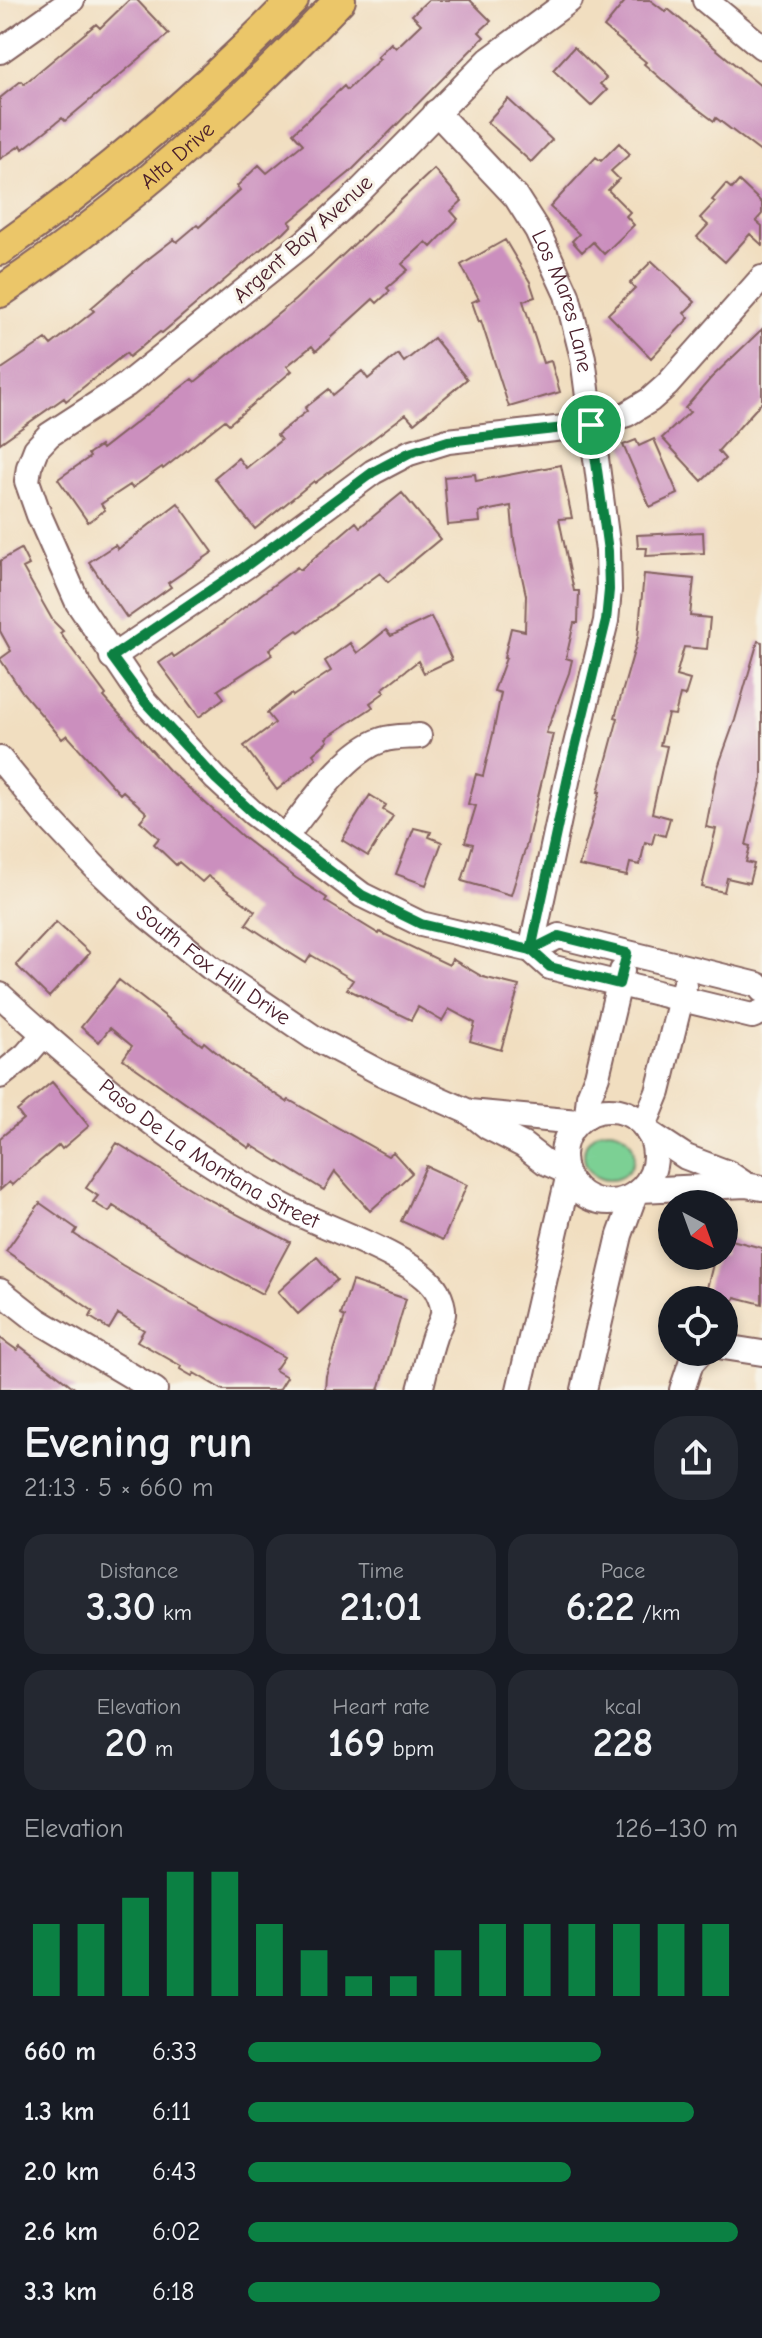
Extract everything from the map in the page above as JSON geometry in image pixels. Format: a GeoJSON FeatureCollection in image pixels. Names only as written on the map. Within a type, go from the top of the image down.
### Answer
{"type":"FeatureCollection","features":[{"type":"Feature","properties":{"kind":"main road","name":"Alta Drive"},"geometry":{"type":"LineString","coordinates":[[0,250],[82,190],[164,123],[293,0]]}},
{"type":"Feature","properties":{"kind":"main road","name":"Alta Drive"},"geometry":{"type":"LineString","coordinates":[[0,292],[96,222],[180,153],[340,0]]}},
{"type":"Feature","properties":{"kind":"street"},"geometry":{"type":"LineString","coordinates":[[0,51],[72,0]]}},
{"type":"Feature","properties":{"kind":"street","name":"Argent Bay Avenue"},"geometry":{"type":"LineString","coordinates":[[112,657],[78,603],[39,515],[27,481],[36,449],[49,435],[126,385],[304,243],[353,198],[489,60],[570,0]]}},
{"type":"Feature","properties":{"kind":"street"},"geometry":{"type":"LineString","coordinates":[[705,0],[762,47]]}},
{"type":"Feature","properties":{"kind":"street","name":"Los Mares Lane"},"geometry":{"type":"LineString","coordinates":[[436,112],[516,197],[554,264],[583,358],[608,551],[606,621],[531,950]]}},
{"type":"Feature","properties":{"kind":"street"},"geometry":{"type":"LineString","coordinates":[[762,278],[667,385],[627,414],[591,425],[448,441],[409,453],[373,472],[246,566],[112,657],[180,742],[253,813],[362,895],[421,924],[531,950],[550,967],[752,1016],[762,1012]]}},
{"type":"Feature","properties":{"kind":"street"},"geometry":{"type":"LineString","coordinates":[[285,837],[354,757],[382,740],[419,736]]}},
{"type":"Feature","properties":{"kind":"street","name":"South Fox Hill Drive"},"geometry":{"type":"LineString","coordinates":[[0,759],[45,814],[96,868],[147,916],[210,967],[313,1037],[393,1079],[469,1112],[488,1127],[523,1145],[567,1174]]}},
{"type":"Feature","properties":{"kind":"street"},"geometry":{"type":"LineString","coordinates":[[531,950],[559,936],[758,985],[762,990]]}},
{"type":"Feature","properties":{"kind":"street"},"geometry":{"type":"LineString","coordinates":[[519,1390],[567,1174],[564,1144],[583,1119],[599,1069],[627,953]]}},
{"type":"Feature","properties":{"kind":"street"},"geometry":{"type":"LineString","coordinates":[[584,1390],[620,1235],[638,1192],[653,1171],[655,1156],[646,1129],[688,968]]}},
{"type":"Feature","properties":{"kind":"street","name":"Paso De La Montana Street"},"geometry":{"type":"LineString","coordinates":[[0,995],[135,1109],[210,1162],[287,1208],[402,1261],[435,1287],[443,1314],[420,1390]]}},
{"type":"Feature","properties":{"kind":"street"},"geometry":{"type":"LineString","coordinates":[[0,1076],[26,1055],[44,1034]]}},
{"type":"Feature","properties":{"kind":"street"},"geometry":{"type":"LineString","coordinates":[[583,1119],[610,1110],[624,1113],[686,1157],[754,1186]]}},
{"type":"Feature","properties":{"kind":"street","name":"South Fox Hill Drive"},"geometry":{"type":"LineString","coordinates":[[469,1112],[583,1119]]}},
{"type":"Feature","properties":{"kind":"street"},"geometry":{"type":"LineString","coordinates":[[567,1174],[582,1194],[595,1200],[622,1200],[638,1192],[754,1186]]}},
{"type":"Feature","properties":{"kind":"street"},"geometry":{"type":"LineString","coordinates":[[0,1291],[37,1320],[155,1390]]}},
{"type":"Feature","properties":{"kind":"street"},"geometry":{"type":"LineString","coordinates":[[738,1349],[762,1353]]}},
{"type":"Feature","properties":{"kind":"street"},"geometry":{"type":"LineString","coordinates":[[682,1390],[690,1366]]}},
{"type":"Feature","properties":{"kind":"green space"},"geometry":{"type":"Polygon","coordinates":[[[609,1130],[627,1137],[634,1155],[627,1173],[609,1180],[591,1173],[584,1155],[591,1137],[609,1130]]]}},
{"type":"Feature","properties":{"kind":"building"},"geometry":{"type":"Polygon","coordinates":[[[129,0],[137,0],[169,34],[65,121],[62,118],[23,149],[21,145],[0,159],[0,98],[21,81],[24,84],[96,24],[100,28],[129,0]]]}},
{"type":"Feature","properties":{"kind":"building"},"geometry":{"type":"Polygon","coordinates":[[[428,0],[470,0],[491,21],[479,32],[484,37],[349,173],[289,222],[292,225],[282,235],[280,233],[162,333],[129,357],[126,353],[66,401],[64,398],[0,443],[0,370],[46,339],[51,345],[94,311],[91,308],[143,263],[174,239],[177,242],[197,225],[199,227],[240,190],[237,186],[259,165],[267,173],[303,144],[293,133],[344,86],[347,90],[380,59],[377,57],[391,43],[396,48],[421,24],[412,15],[428,0]]]}},
{"type":"Feature","properties":{"kind":"building"},"geometry":{"type":"Polygon","coordinates":[[[626,0],[650,0],[666,12],[668,9],[762,87],[762,153],[716,118],[714,121],[683,98],[604,27],[626,0]]]}},
{"type":"Feature","properties":{"kind":"building"},"geometry":{"type":"Polygon","coordinates":[[[574,47],[606,78],[600,84],[607,90],[591,106],[553,70],[574,47]]]}},
{"type":"Feature","properties":{"kind":"building"},"geometry":{"type":"Polygon","coordinates":[[[508,99],[552,140],[531,162],[487,122],[508,99]]]}},
{"type":"Feature","properties":{"kind":"building"},"geometry":{"type":"Polygon","coordinates":[[[619,143],[630,154],[611,171],[619,179],[608,190],[630,212],[626,216],[634,225],[604,254],[593,242],[582,252],[572,241],[579,234],[550,207],[596,157],[601,161],[619,143]]]}},
{"type":"Feature","properties":{"kind":"building"},"geometry":{"type":"Polygon","coordinates":[[[434,169],[462,201],[451,211],[458,219],[431,247],[426,242],[402,264],[408,270],[387,288],[390,291],[377,303],[373,299],[316,351],[312,346],[287,366],[292,371],[229,424],[225,420],[163,469],[101,504],[105,510],[88,522],[58,479],[192,379],[195,382],[295,300],[434,169]]]}},
{"type":"Feature","properties":{"kind":"building"},"geometry":{"type":"Polygon","coordinates":[[[739,181],[762,203],[762,214],[756,221],[762,226],[762,245],[750,234],[725,262],[697,237],[708,225],[700,218],[726,184],[732,189],[739,181]]]}},
{"type":"Feature","properties":{"kind":"building"},"geometry":{"type":"Polygon","coordinates":[[[505,240],[530,282],[535,297],[523,301],[543,363],[551,361],[560,392],[509,407],[472,302],[479,299],[461,265],[505,240]]]}},
{"type":"Feature","properties":{"kind":"building"},"geometry":{"type":"Polygon","coordinates":[[[652,261],[695,302],[684,313],[689,318],[651,358],[608,314],[635,288],[630,283],[652,261]]]}},
{"type":"Feature","properties":{"kind":"building"},"geometry":{"type":"Polygon","coordinates":[[[762,329],[762,402],[718,451],[725,459],[702,481],[662,438],[690,412],[685,408],[711,378],[762,329]]]}},
{"type":"Feature","properties":{"kind":"building"},"geometry":{"type":"Polygon","coordinates":[[[434,338],[467,379],[414,423],[406,414],[314,481],[255,529],[214,478],[238,458],[246,468],[281,440],[277,435],[329,389],[333,395],[362,371],[368,379],[398,354],[404,362],[434,338]]]}},
{"type":"Feature","properties":{"kind":"building"},"geometry":{"type":"Polygon","coordinates":[[[654,439],[678,494],[650,507],[623,445],[636,440],[639,446],[654,439]]]}},
{"type":"Feature","properties":{"kind":"building"},"geometry":{"type":"Polygon","coordinates":[[[561,465],[572,518],[559,519],[574,591],[579,591],[578,623],[574,623],[566,658],[572,660],[569,673],[546,733],[553,734],[511,895],[462,881],[473,844],[465,842],[476,806],[468,804],[476,774],[483,776],[501,693],[494,691],[506,658],[511,628],[525,631],[526,595],[514,540],[511,506],[479,512],[480,522],[448,525],[444,477],[475,474],[476,481],[561,465]]]}},
{"type":"Feature","properties":{"kind":"building"},"geometry":{"type":"Polygon","coordinates":[[[402,493],[440,539],[388,582],[380,573],[299,632],[297,630],[269,649],[272,655],[218,690],[224,698],[199,717],[159,663],[172,654],[174,657],[225,622],[297,567],[300,570],[356,522],[360,527],[402,493]]]}},
{"type":"Feature","properties":{"kind":"building"},"geometry":{"type":"Polygon","coordinates":[[[178,503],[213,552],[168,583],[171,587],[127,618],[89,562],[115,545],[118,549],[178,503]]]}},
{"type":"Feature","properties":{"kind":"building"},"geometry":{"type":"Polygon","coordinates":[[[703,532],[704,553],[646,556],[647,548],[638,548],[637,535],[703,532]]]}},
{"type":"Feature","properties":{"kind":"building"},"geometry":{"type":"Polygon","coordinates":[[[21,549],[29,565],[23,568],[53,621],[63,631],[60,633],[106,695],[104,697],[169,770],[244,838],[327,898],[325,901],[379,934],[449,965],[452,959],[483,977],[519,986],[501,1050],[470,1041],[475,1023],[449,1009],[442,1021],[418,1007],[411,1020],[347,989],[353,980],[311,955],[306,963],[246,924],[255,911],[208,876],[202,882],[179,862],[176,865],[154,844],[159,838],[140,821],[147,813],[123,791],[120,794],[67,735],[62,739],[23,693],[0,659],[11,651],[0,631],[0,561],[21,549]]]}},
{"type":"Feature","properties":{"kind":"building"},"geometry":{"type":"Polygon","coordinates":[[[644,574],[694,579],[690,616],[710,618],[707,649],[684,647],[676,676],[690,680],[685,696],[680,695],[675,715],[668,714],[660,745],[667,746],[652,813],[670,818],[665,836],[655,833],[652,844],[645,842],[640,865],[630,863],[627,876],[579,866],[638,637],[644,574]]]}},
{"type":"Feature","properties":{"kind":"building"},"geometry":{"type":"Polygon","coordinates":[[[431,617],[452,660],[424,673],[418,661],[382,689],[385,692],[370,703],[373,707],[326,738],[328,741],[313,754],[316,758],[277,790],[244,746],[275,723],[267,713],[291,694],[293,696],[331,671],[325,661],[350,643],[357,653],[386,630],[391,636],[431,617]]]}},
{"type":"Feature","properties":{"kind":"building"},"geometry":{"type":"Polygon","coordinates":[[[758,641],[762,642],[762,778],[746,845],[750,846],[746,862],[754,864],[749,883],[727,878],[724,892],[702,887],[716,829],[706,827],[717,770],[758,641]]]}},
{"type":"Feature","properties":{"kind":"building"},"geometry":{"type":"Polygon","coordinates":[[[370,795],[386,805],[383,810],[393,816],[368,856],[342,840],[370,795]]]}},
{"type":"Feature","properties":{"kind":"building"},"geometry":{"type":"Polygon","coordinates":[[[414,828],[431,832],[429,837],[442,842],[426,885],[396,874],[414,828]]]}},
{"type":"Feature","properties":{"kind":"building"},"geometry":{"type":"Polygon","coordinates":[[[56,922],[90,953],[49,997],[16,965],[56,922]]]}},
{"type":"Feature","properties":{"kind":"building"},"geometry":{"type":"Polygon","coordinates":[[[119,980],[202,1045],[204,1042],[287,1102],[289,1100],[388,1156],[393,1152],[412,1173],[370,1211],[335,1172],[324,1190],[251,1145],[249,1148],[123,1059],[132,1046],[110,1028],[99,1042],[81,1027],[119,980]]]}},
{"type":"Feature","properties":{"kind":"building"},"geometry":{"type":"Polygon","coordinates":[[[52,1082],[89,1126],[62,1149],[59,1145],[12,1185],[9,1182],[0,1190],[0,1138],[23,1119],[17,1111],[52,1082]]]}},
{"type":"Feature","properties":{"kind":"building"},"geometry":{"type":"Polygon","coordinates":[[[117,1143],[204,1197],[290,1242],[262,1294],[176,1247],[113,1206],[109,1212],[93,1202],[98,1196],[86,1188],[117,1143]]]}},
{"type":"Feature","properties":{"kind":"building"},"geometry":{"type":"Polygon","coordinates":[[[426,1166],[467,1185],[443,1240],[401,1221],[426,1166]]]}},
{"type":"Feature","properties":{"kind":"building"},"geometry":{"type":"Polygon","coordinates":[[[40,1203],[77,1229],[74,1234],[122,1265],[284,1357],[275,1370],[287,1377],[279,1390],[223,1390],[194,1373],[192,1376],[180,1369],[181,1366],[137,1341],[144,1330],[118,1314],[109,1329],[90,1317],[93,1311],[6,1251],[40,1203]]]}},
{"type":"Feature","properties":{"kind":"building"},"geometry":{"type":"Polygon","coordinates":[[[738,1242],[762,1248],[762,1304],[738,1298],[738,1286],[708,1286],[712,1270],[738,1270],[738,1242]]]}},
{"type":"Feature","properties":{"kind":"building"},"geometry":{"type":"Polygon","coordinates":[[[317,1257],[337,1280],[298,1314],[278,1292],[317,1257]]]}},
{"type":"Feature","properties":{"kind":"building"},"geometry":{"type":"Polygon","coordinates":[[[352,1281],[406,1299],[379,1390],[325,1390],[326,1376],[345,1317],[341,1315],[352,1281]]]}},
{"type":"Feature","properties":{"kind":"building"},"geometry":{"type":"Polygon","coordinates":[[[0,1338],[17,1350],[20,1346],[77,1390],[0,1390],[0,1338]]]}},
{"type":"Feature","properties":{"kind":"route"},"geometry":{"type":"LineString","coordinates":[[591,425],[448,441],[409,453],[373,472],[246,566],[112,657],[145,702],[216,779],[253,813],[362,895],[421,924],[531,950],[550,967],[619,984],[627,953],[559,936],[531,950],[606,621],[608,551],[591,425]]}}]}
